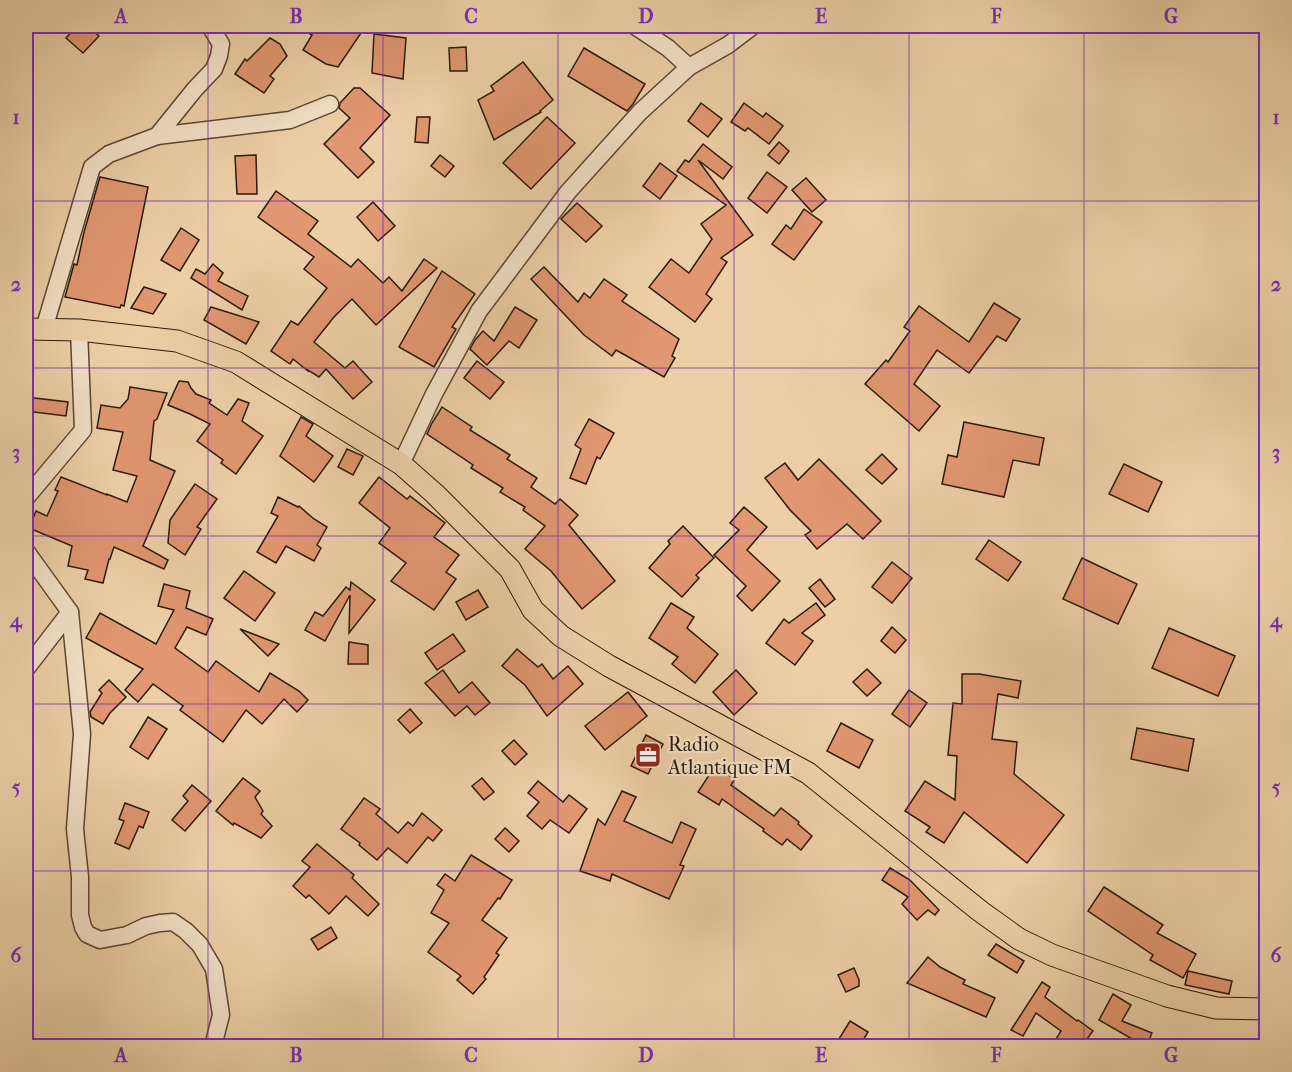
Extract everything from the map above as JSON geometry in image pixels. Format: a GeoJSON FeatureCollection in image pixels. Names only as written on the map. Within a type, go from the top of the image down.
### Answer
{"type":"FeatureCollection","features":[{"type":"Feature","properties":{"kind":"main road"},"geometry":{"type":"LineString","coordinates":[[35,329],[79,330],[177,341],[236,362],[401,464],[435,494],[510,569],[533,610],[561,636],[609,666],[808,773],[980,911],[1019,939],[1052,955],[1167,996],[1216,1008],[1266,1010]]}},
{"type":"Feature","properties":{"kind":"street"},"geometry":{"type":"LineString","coordinates":[[158,136],[214,69],[221,44],[210,26]]}},
{"type":"Feature","properties":{"kind":"street"},"geometry":{"type":"LineString","coordinates":[[635,26],[668,48],[688,67]]}},
{"type":"Feature","properties":{"kind":"street"},"geometry":{"type":"LineString","coordinates":[[401,464],[434,394],[478,311],[568,192],[640,112],[688,67],[728,45],[753,26]]}},
{"type":"Feature","properties":{"kind":"street"},"geometry":{"type":"LineString","coordinates":[[35,329],[92,167],[99,161],[109,154],[158,136],[290,120],[330,104]]}},
{"type":"Feature","properties":{"kind":"street"},"geometry":{"type":"LineString","coordinates":[[26,498],[83,430],[79,330]]}},
{"type":"Feature","properties":{"kind":"street"},"geometry":{"type":"LineString","coordinates":[[26,551],[70,612],[82,734],[75,829],[82,927],[87,934],[100,940],[128,934],[160,922],[173,922],[186,931],[200,945],[214,969],[221,1015],[213,1047]]}},
{"type":"Feature","properties":{"kind":"street"},"geometry":{"type":"LineString","coordinates":[[26,669],[70,612]]}},
{"type":"Feature","properties":{"kind":"building"},"geometry":{"type":"Polygon","coordinates":[[[77,26],[88,26],[99,36],[83,53],[66,38],[77,26]]]}},
{"type":"Feature","properties":{"kind":"building"},"geometry":{"type":"Polygon","coordinates":[[[297,26],[359,26],[355,32],[361,33],[338,67],[326,64],[303,50],[312,35],[297,26]]]}},
{"type":"Feature","properties":{"kind":"building"},"geometry":{"type":"Polygon","coordinates":[[[374,34],[406,38],[403,79],[372,73],[374,34]]]}},
{"type":"Feature","properties":{"kind":"building"},"geometry":{"type":"Polygon","coordinates":[[[270,38],[280,44],[287,56],[270,76],[274,79],[264,93],[235,74],[245,59],[247,61],[270,38]]]}},
{"type":"Feature","properties":{"kind":"building"},"geometry":{"type":"Polygon","coordinates":[[[466,47],[467,71],[450,71],[449,48],[466,47]]]}},
{"type":"Feature","properties":{"kind":"building"},"geometry":{"type":"Polygon","coordinates":[[[584,48],[645,84],[627,111],[568,76],[584,48]]]}},
{"type":"Feature","properties":{"kind":"building"},"geometry":{"type":"Polygon","coordinates":[[[523,62],[553,100],[541,112],[494,140],[478,100],[494,91],[491,86],[523,62]]]}},
{"type":"Feature","properties":{"kind":"building"},"geometry":{"type":"Polygon","coordinates":[[[354,88],[360,88],[390,115],[360,148],[374,162],[358,178],[324,144],[350,118],[339,108],[340,103],[354,88]]]}},
{"type":"Feature","properties":{"kind":"building"},"geometry":{"type":"Polygon","coordinates":[[[701,103],[722,119],[708,137],[688,121],[701,103]]]}},
{"type":"Feature","properties":{"kind":"building"},"geometry":{"type":"Polygon","coordinates":[[[744,103],[763,117],[766,113],[783,126],[769,144],[748,128],[745,131],[731,122],[744,103]]]}},
{"type":"Feature","properties":{"kind":"building"},"geometry":{"type":"Polygon","coordinates":[[[417,117],[430,117],[428,143],[415,142],[417,117]]]}},
{"type":"Feature","properties":{"kind":"building"},"geometry":{"type":"Polygon","coordinates":[[[547,117],[575,143],[531,189],[503,163],[547,117]]]}},
{"type":"Feature","properties":{"kind":"building"},"geometry":{"type":"Polygon","coordinates":[[[779,142],[789,151],[779,164],[768,155],[779,142]]]}},
{"type":"Feature","properties":{"kind":"building"},"geometry":{"type":"Polygon","coordinates":[[[703,144],[732,167],[723,179],[698,160],[753,235],[721,258],[727,262],[706,294],[712,299],[695,322],[649,287],[671,259],[689,273],[712,239],[701,224],[726,205],[677,171],[685,160],[689,162],[703,144]]]}},
{"type":"Feature","properties":{"kind":"building"},"geometry":{"type":"Polygon","coordinates":[[[256,155],[257,194],[237,194],[235,156],[256,155]]]}},
{"type":"Feature","properties":{"kind":"building"},"geometry":{"type":"Polygon","coordinates":[[[440,155],[454,166],[445,177],[431,166],[440,155]]]}},
{"type":"Feature","properties":{"kind":"building"},"geometry":{"type":"Polygon","coordinates":[[[660,163],[677,176],[660,199],[643,186],[660,163]]]}},
{"type":"Feature","properties":{"kind":"building"},"geometry":{"type":"Polygon","coordinates":[[[767,172],[787,187],[767,213],[748,198],[767,172]]]}},
{"type":"Feature","properties":{"kind":"building"},"geometry":{"type":"Polygon","coordinates":[[[100,177],[148,187],[124,306],[121,305],[120,308],[65,297],[74,264],[77,265],[100,177]]]}},
{"type":"Feature","properties":{"kind":"building"},"geometry":{"type":"Polygon","coordinates":[[[806,178],[826,200],[812,212],[792,190],[806,178]]]}},
{"type":"Feature","properties":{"kind":"building"},"geometry":{"type":"Polygon","coordinates":[[[276,191],[318,221],[308,234],[351,267],[358,259],[383,283],[389,277],[402,291],[424,259],[437,268],[376,325],[352,299],[314,342],[345,368],[353,361],[372,382],[353,399],[326,369],[319,377],[293,359],[290,364],[271,351],[291,321],[298,325],[327,288],[304,269],[314,257],[258,217],[276,191]]]}},
{"type":"Feature","properties":{"kind":"building"},"geometry":{"type":"Polygon","coordinates":[[[373,202],[395,226],[378,241],[357,217],[373,202]]]}},
{"type":"Feature","properties":{"kind":"building"},"geometry":{"type":"Polygon","coordinates":[[[577,203],[602,226],[586,242],[561,219],[577,203]]]}},
{"type":"Feature","properties":{"kind":"building"},"geometry":{"type":"Polygon","coordinates":[[[804,209],[822,222],[794,260],[772,244],[786,225],[791,229],[804,209]]]}},
{"type":"Feature","properties":{"kind":"building"},"geometry":{"type":"Polygon","coordinates":[[[181,228],[199,240],[180,271],[161,260],[181,228]]]}},
{"type":"Feature","properties":{"kind":"building"},"geometry":{"type":"Polygon","coordinates":[[[213,264],[223,273],[218,281],[248,296],[242,310],[191,278],[196,269],[205,274],[213,264]]]}},
{"type":"Feature","properties":{"kind":"building"},"geometry":{"type":"Polygon","coordinates":[[[544,267],[578,302],[584,293],[590,298],[604,279],[627,295],[622,301],[679,339],[672,356],[675,358],[664,377],[616,350],[612,356],[584,335],[531,279],[544,267]]]}},
{"type":"Feature","properties":{"kind":"building"},"geometry":{"type":"Polygon","coordinates":[[[442,271],[475,294],[452,327],[456,329],[434,367],[399,347],[442,271]]]}},
{"type":"Feature","properties":{"kind":"building"},"geometry":{"type":"Polygon","coordinates":[[[144,287],[166,294],[153,314],[131,308],[144,287]]]}},
{"type":"Feature","properties":{"kind":"building"},"geometry":{"type":"Polygon","coordinates":[[[994,303],[1020,319],[1006,341],[997,336],[969,373],[937,350],[914,384],[940,406],[919,431],[865,384],[886,360],[888,362],[910,331],[904,327],[919,306],[969,342],[994,303]]]}},
{"type":"Feature","properties":{"kind":"building"},"geometry":{"type":"Polygon","coordinates":[[[211,307],[259,322],[246,344],[204,320],[211,307]]]}},
{"type":"Feature","properties":{"kind":"building"},"geometry":{"type":"Polygon","coordinates":[[[515,307],[537,320],[519,348],[509,341],[487,365],[470,349],[483,331],[494,341],[515,307]]]}},
{"type":"Feature","properties":{"kind":"building"},"geometry":{"type":"Polygon","coordinates":[[[477,361],[504,382],[490,399],[464,378],[477,361]]]}},
{"type":"Feature","properties":{"kind":"building"},"geometry":{"type":"Polygon","coordinates":[[[179,381],[188,382],[196,394],[211,400],[209,403],[227,415],[238,399],[249,403],[242,421],[263,436],[236,474],[221,463],[223,460],[197,441],[210,424],[168,405],[179,381]]]}},
{"type":"Feature","properties":{"kind":"building"},"geometry":{"type":"Polygon","coordinates":[[[130,387],[167,393],[157,419],[154,421],[150,460],[175,471],[143,546],[168,560],[164,569],[114,547],[103,583],[85,579],[88,570],[68,566],[72,546],[29,528],[36,511],[47,516],[58,491],[55,490],[61,477],[127,502],[137,476],[113,470],[123,432],[97,428],[101,405],[120,408],[128,399],[130,387]]]}},
{"type":"Feature","properties":{"kind":"building"},"geometry":{"type":"Polygon","coordinates":[[[26,397],[68,402],[66,416],[26,411],[26,397]]]}},
{"type":"Feature","properties":{"kind":"building"},"geometry":{"type":"Polygon","coordinates":[[[442,407],[472,427],[470,430],[510,455],[507,459],[537,478],[531,487],[555,504],[560,499],[578,515],[569,525],[615,581],[582,609],[551,571],[525,549],[545,526],[523,510],[525,507],[500,492],[503,488],[471,468],[473,465],[427,434],[442,407]]]}},
{"type":"Feature","properties":{"kind":"building"},"geometry":{"type":"Polygon","coordinates":[[[301,417],[313,424],[306,436],[333,456],[314,482],[280,456],[301,417]]]}},
{"type":"Feature","properties":{"kind":"building"},"geometry":{"type":"Polygon","coordinates":[[[589,419],[614,433],[600,459],[597,457],[586,484],[570,478],[581,449],[575,445],[589,419]]]}},
{"type":"Feature","properties":{"kind":"building"},"geometry":{"type":"Polygon","coordinates":[[[964,422],[1044,438],[1039,465],[1013,460],[1004,497],[942,484],[948,455],[957,457],[964,422]]]}},
{"type":"Feature","properties":{"kind":"building"},"geometry":{"type":"Polygon","coordinates":[[[347,449],[363,456],[353,475],[338,467],[347,449]]]}},
{"type":"Feature","properties":{"kind":"building"},"geometry":{"type":"Polygon","coordinates":[[[882,454],[897,469],[882,484],[866,470],[882,454]]]}},
{"type":"Feature","properties":{"kind":"building"},"geometry":{"type":"Polygon","coordinates":[[[819,459],[881,521],[863,539],[847,524],[817,549],[805,535],[811,531],[790,510],[765,478],[785,463],[798,480],[819,459]]]}},
{"type":"Feature","properties":{"kind":"building"},"geometry":{"type":"Polygon","coordinates":[[[1124,464],[1162,482],[1148,512],[1109,494],[1124,464]]]}},
{"type":"Feature","properties":{"kind":"building"},"geometry":{"type":"Polygon","coordinates":[[[379,477],[407,499],[410,496],[445,523],[434,537],[459,555],[446,572],[456,579],[434,610],[391,581],[406,563],[379,543],[390,528],[359,503],[379,477]]]}},
{"type":"Feature","properties":{"kind":"building"},"geometry":{"type":"Polygon","coordinates":[[[195,484],[217,499],[197,527],[201,529],[185,555],[168,543],[170,520],[195,484]]]}},
{"type":"Feature","properties":{"kind":"building"},"geometry":{"type":"Polygon","coordinates":[[[278,497],[299,506],[327,527],[317,545],[321,548],[314,561],[286,546],[276,563],[257,552],[278,516],[271,513],[278,497]]]}},
{"type":"Feature","properties":{"kind":"building"},"geometry":{"type":"Polygon","coordinates":[[[744,507],[767,527],[747,550],[780,581],[752,611],[737,596],[746,586],[714,555],[739,530],[730,523],[744,507]]]}},
{"type":"Feature","properties":{"kind":"building"},"geometry":{"type":"Polygon","coordinates":[[[683,526],[714,558],[696,575],[699,578],[682,597],[649,568],[670,544],[668,541],[683,526]]]}},
{"type":"Feature","properties":{"kind":"building"},"geometry":{"type":"Polygon","coordinates":[[[989,540],[1021,562],[1008,581],[976,559],[989,540]]]}},
{"type":"Feature","properties":{"kind":"building"},"geometry":{"type":"Polygon","coordinates":[[[1082,558],[1137,584],[1118,624],[1063,599],[1082,558]]]}},
{"type":"Feature","properties":{"kind":"building"},"geometry":{"type":"Polygon","coordinates":[[[892,562],[912,578],[892,603],[872,587],[892,562]]]}},
{"type":"Feature","properties":{"kind":"building"},"geometry":{"type":"Polygon","coordinates":[[[244,571],[275,593],[255,621],[224,598],[244,571]]]}},
{"type":"Feature","properties":{"kind":"building"},"geometry":{"type":"Polygon","coordinates":[[[820,579],[835,599],[825,607],[809,588],[820,579]]]}},
{"type":"Feature","properties":{"kind":"building"},"geometry":{"type":"Polygon","coordinates":[[[351,582],[375,600],[349,633],[350,595],[325,641],[305,630],[315,612],[323,616],[346,587],[350,590],[351,582]]]}},
{"type":"Feature","properties":{"kind":"building"},"geometry":{"type":"Polygon","coordinates":[[[164,584],[190,591],[186,608],[213,619],[206,635],[187,627],[175,648],[208,672],[216,661],[259,692],[270,673],[299,691],[308,700],[297,712],[284,699],[262,724],[246,710],[223,742],[180,710],[183,706],[153,684],[138,702],[125,690],[143,669],[86,638],[100,613],[156,644],[174,610],[158,606],[164,584]]]}},
{"type":"Feature","properties":{"kind":"building"},"geometry":{"type":"Polygon","coordinates":[[[478,590],[488,607],[466,620],[456,602],[478,590]]]}},
{"type":"Feature","properties":{"kind":"building"},"geometry":{"type":"Polygon","coordinates":[[[671,603],[694,617],[687,628],[718,654],[695,683],[672,664],[678,657],[649,638],[671,603]]]}},
{"type":"Feature","properties":{"kind":"building"},"geometry":{"type":"Polygon","coordinates":[[[816,603],[825,615],[802,633],[813,641],[795,665],[766,643],[784,619],[789,623],[816,603]]]}},
{"type":"Feature","properties":{"kind":"building"},"geometry":{"type":"Polygon","coordinates":[[[892,627],[906,640],[895,653],[881,641],[892,627]]]}},
{"type":"Feature","properties":{"kind":"building"},"geometry":{"type":"Polygon","coordinates":[[[1169,628],[1235,656],[1218,696],[1152,668],[1169,628]]]}},
{"type":"Feature","properties":{"kind":"building"},"geometry":{"type":"Polygon","coordinates":[[[240,629],[279,644],[268,656],[240,629]]]}},
{"type":"Feature","properties":{"kind":"building"},"geometry":{"type":"Polygon","coordinates":[[[453,634],[465,651],[437,670],[425,653],[453,634]]]}},
{"type":"Feature","properties":{"kind":"building"},"geometry":{"type":"Polygon","coordinates":[[[349,642],[368,645],[368,664],[348,664],[349,642]]]}},
{"type":"Feature","properties":{"kind":"building"},"geometry":{"type":"Polygon","coordinates":[[[517,649],[538,667],[542,664],[553,679],[568,666],[583,684],[547,716],[525,685],[502,666],[517,649]]]}},
{"type":"Feature","properties":{"kind":"building"},"geometry":{"type":"Polygon","coordinates":[[[867,669],[881,683],[867,696],[853,682],[867,669]]]}},
{"type":"Feature","properties":{"kind":"building"},"geometry":{"type":"Polygon","coordinates":[[[443,670],[459,693],[472,682],[490,703],[475,715],[467,706],[455,716],[425,683],[443,670]]]}},
{"type":"Feature","properties":{"kind":"building"},"geometry":{"type":"Polygon","coordinates":[[[736,670],[757,693],[734,715],[713,692],[736,670]]]}},
{"type":"Feature","properties":{"kind":"building"},"geometry":{"type":"Polygon","coordinates":[[[962,674],[979,674],[1021,681],[1018,698],[998,694],[992,739],[1017,742],[1014,774],[1064,815],[1027,863],[964,812],[944,843],[926,832],[930,827],[905,811],[925,781],[955,800],[957,756],[948,755],[953,703],[962,704],[962,674]]]}},
{"type":"Feature","properties":{"kind":"building"},"geometry":{"type":"Polygon","coordinates":[[[109,680],[126,697],[110,713],[103,724],[91,717],[90,712],[102,693],[99,690],[109,680]]]}},
{"type":"Feature","properties":{"kind":"building"},"geometry":{"type":"Polygon","coordinates":[[[909,690],[927,703],[910,727],[892,714],[909,690]]]}},
{"type":"Feature","properties":{"kind":"building"},"geometry":{"type":"Polygon","coordinates":[[[628,692],[647,716],[605,750],[585,726],[628,692]]]}},
{"type":"Feature","properties":{"kind":"building"},"geometry":{"type":"Polygon","coordinates":[[[410,709],[422,723],[410,733],[398,720],[410,709]]]}},
{"type":"Feature","properties":{"kind":"building"},"geometry":{"type":"Polygon","coordinates":[[[148,717],[167,729],[148,759],[130,747],[148,717]]]}},
{"type":"Feature","properties":{"kind":"building"},"geometry":{"type":"Polygon","coordinates":[[[841,723],[873,740],[859,768],[827,751],[841,723]]]}},
{"type":"Feature","properties":{"kind":"building"},"geometry":{"type":"Polygon","coordinates":[[[1137,728],[1194,739],[1188,771],[1131,759],[1137,728]]]}},
{"type":"Feature","properties":{"kind":"building"},"geometry":{"type":"Polygon","coordinates":[[[646,735],[663,744],[648,774],[631,766],[646,735]]]}},
{"type":"Feature","properties":{"kind":"building"},"geometry":{"type":"Polygon","coordinates":[[[514,740],[527,754],[515,765],[502,751],[514,740]]]}},
{"type":"Feature","properties":{"kind":"building"},"geometry":{"type":"Polygon","coordinates":[[[715,766],[735,779],[731,785],[774,816],[781,808],[799,822],[798,824],[812,836],[801,850],[787,839],[782,845],[722,799],[719,805],[698,792],[715,766]]]}},
{"type":"Feature","properties":{"kind":"building"},"geometry":{"type":"Polygon","coordinates":[[[243,778],[260,791],[255,797],[263,811],[261,814],[272,826],[261,838],[234,823],[233,825],[216,811],[243,778]]]}},
{"type":"Feature","properties":{"kind":"building"},"geometry":{"type":"Polygon","coordinates":[[[482,778],[494,792],[484,800],[472,786],[482,778]]]}},
{"type":"Feature","properties":{"kind":"building"},"geometry":{"type":"Polygon","coordinates":[[[538,781],[563,802],[569,795],[587,809],[569,833],[550,820],[542,829],[527,816],[539,802],[528,793],[538,781]]]}},
{"type":"Feature","properties":{"kind":"building"},"geometry":{"type":"Polygon","coordinates":[[[192,785],[211,801],[185,831],[172,820],[188,801],[183,796],[192,785]]]}},
{"type":"Feature","properties":{"kind":"building"},"geometry":{"type":"Polygon","coordinates":[[[622,791],[636,797],[624,821],[672,843],[681,822],[696,829],[680,865],[684,866],[669,899],[612,874],[610,881],[580,871],[598,819],[605,825],[622,791]]]}},
{"type":"Feature","properties":{"kind":"building"},"geometry":{"type":"Polygon","coordinates":[[[364,798],[380,809],[376,814],[398,833],[408,822],[413,826],[422,813],[442,830],[433,841],[428,837],[407,863],[388,848],[377,860],[341,829],[364,798]]]}},
{"type":"Feature","properties":{"kind":"building"},"geometry":{"type":"Polygon","coordinates":[[[125,803],[149,812],[143,828],[139,826],[129,849],[115,843],[124,821],[119,819],[125,803]]]}},
{"type":"Feature","properties":{"kind":"building"},"geometry":{"type":"Polygon","coordinates":[[[505,828],[519,841],[509,852],[495,839],[505,828]]]}},
{"type":"Feature","properties":{"kind":"building"},"geometry":{"type":"Polygon","coordinates":[[[317,844],[354,875],[352,878],[379,904],[368,916],[346,896],[329,914],[309,895],[306,898],[293,886],[310,867],[302,861],[317,844]]]}},
{"type":"Feature","properties":{"kind":"building"},"geometry":{"type":"Polygon","coordinates":[[[471,855],[512,880],[482,920],[507,938],[496,953],[499,955],[484,977],[486,979],[473,994],[457,980],[461,976],[428,952],[449,923],[431,913],[444,890],[437,885],[445,874],[455,881],[471,855]]]}},
{"type":"Feature","properties":{"kind":"building"},"geometry":{"type":"Polygon","coordinates":[[[890,868],[910,880],[939,910],[935,915],[928,910],[917,920],[902,904],[908,897],[882,880],[890,868]]]}},
{"type":"Feature","properties":{"kind":"building"},"geometry":{"type":"Polygon","coordinates":[[[1104,887],[1163,925],[1157,933],[1196,954],[1183,978],[1150,960],[1153,955],[1088,911],[1104,887]]]}},
{"type":"Feature","properties":{"kind":"building"},"geometry":{"type":"Polygon","coordinates":[[[331,927],[337,938],[318,950],[311,939],[331,927]]]}},
{"type":"Feature","properties":{"kind":"building"},"geometry":{"type":"Polygon","coordinates":[[[996,944],[1024,961],[1017,973],[988,955],[996,944]]]}},
{"type":"Feature","properties":{"kind":"building"},"geometry":{"type":"Polygon","coordinates":[[[928,957],[940,967],[965,980],[963,984],[995,998],[986,1017],[907,983],[928,957]]]}},
{"type":"Feature","properties":{"kind":"building"},"geometry":{"type":"Polygon","coordinates":[[[854,968],[859,986],[846,992],[838,975],[854,968]]]}},
{"type":"Feature","properties":{"kind":"building"},"geometry":{"type":"Polygon","coordinates":[[[1188,971],[1232,981],[1229,994],[1185,985],[1188,971]]]}},
{"type":"Feature","properties":{"kind":"building"},"geometry":{"type":"Polygon","coordinates":[[[1042,982],[1050,987],[1045,997],[1093,1031],[1081,1047],[1051,1047],[1061,1031],[1036,1013],[1023,1036],[1011,1030],[1042,982]]]}},
{"type":"Feature","properties":{"kind":"building"},"geometry":{"type":"Polygon","coordinates":[[[1113,994],[1131,1005],[1122,1021],[1152,1033],[1146,1047],[1099,1020],[1113,994]]]}},
{"type":"Feature","properties":{"kind":"building"},"geometry":{"type":"Polygon","coordinates":[[[850,1021],[868,1032],[859,1047],[834,1047],[850,1021]]]}},
{"type":"Feature","properties":{"kind":"place","name":"Radio Atlantique FM"},"geometry":{"type":"Point","coordinates":[648,755]}}]}
